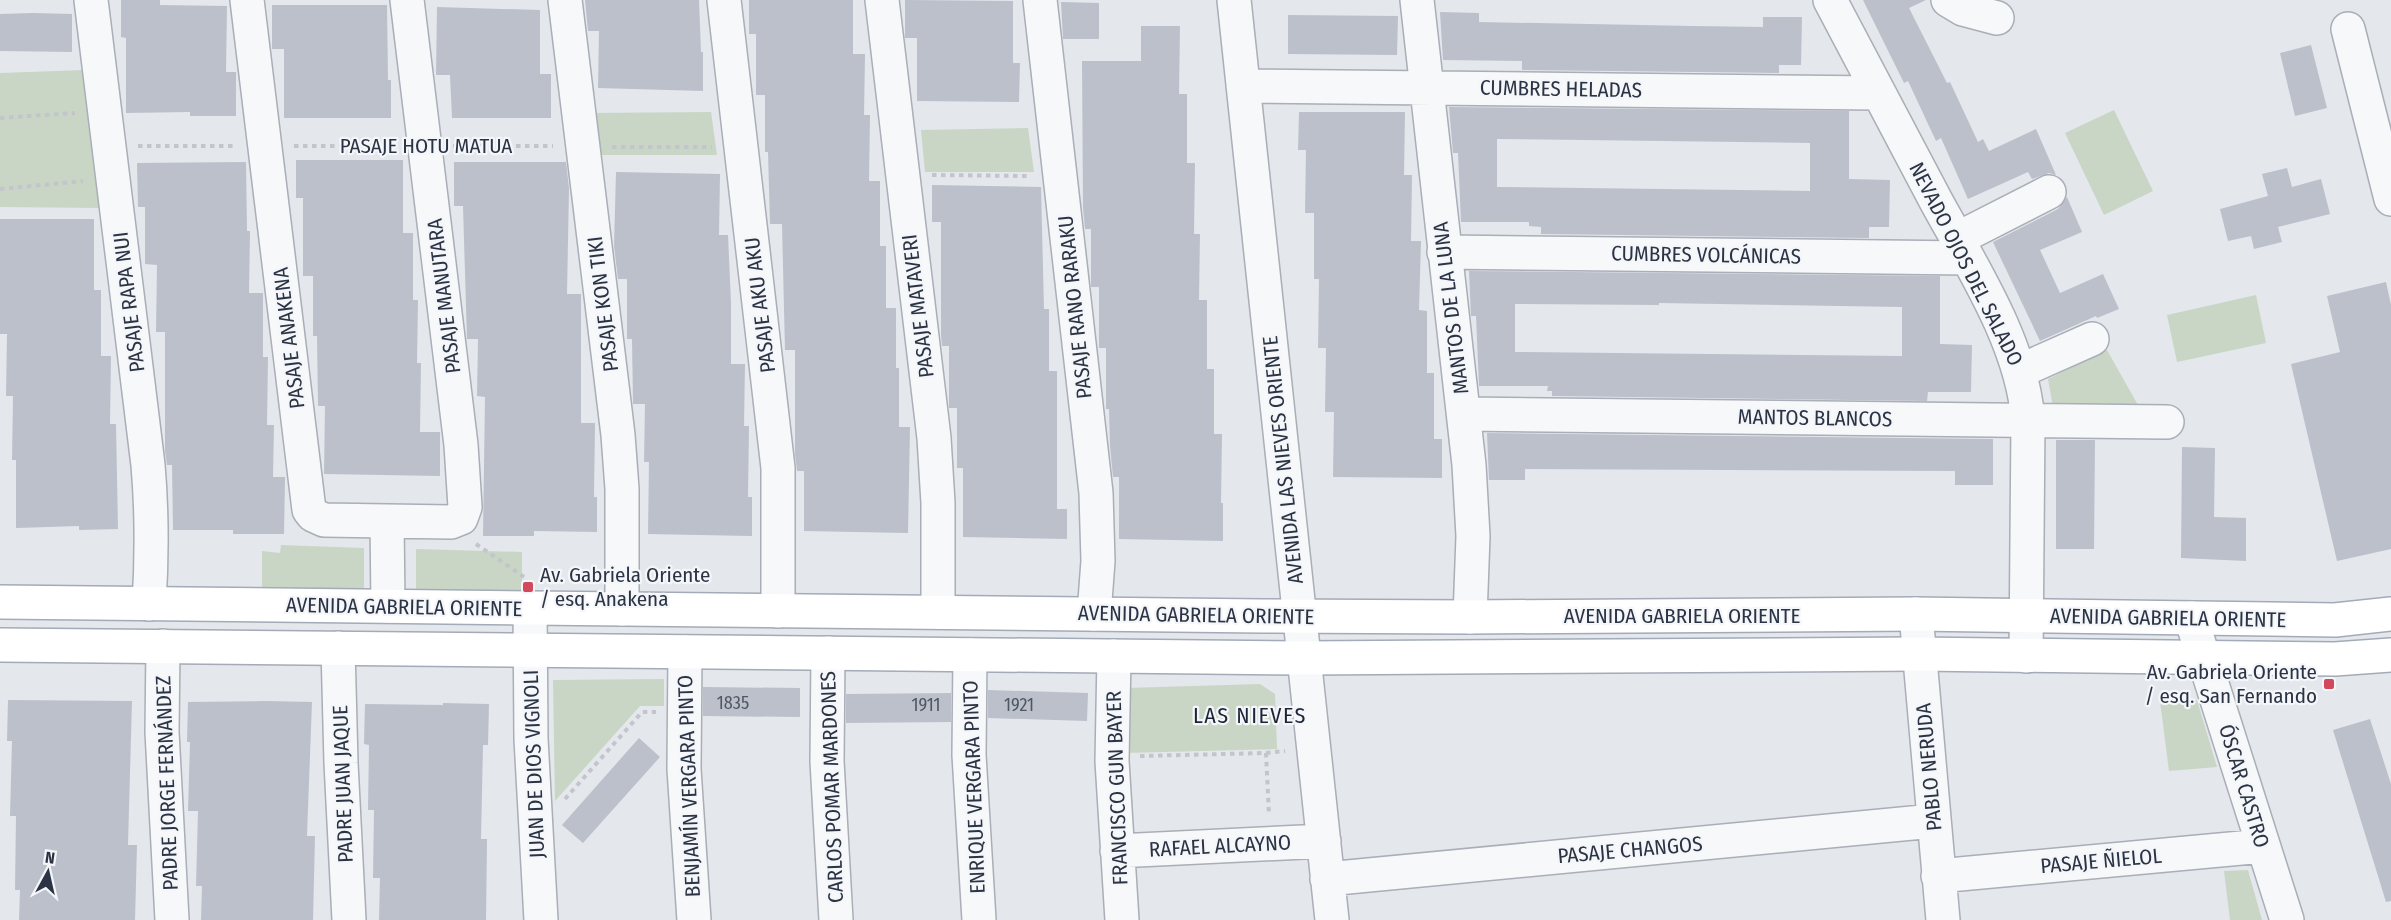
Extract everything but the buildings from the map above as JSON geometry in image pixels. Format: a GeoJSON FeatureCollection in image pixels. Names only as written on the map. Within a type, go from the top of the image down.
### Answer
{"type":"FeatureCollection","features":[{"type":"Feature","properties":{"kind":"main road","name":"AVENIDA GABRIELA ORIENTE"},"geometry":{"type":"LineString","coordinates":[[0,602],[388,606],[531,595],[622,609],[778,611],[1470,617],[1916,614],[2334,620],[2391,614]]}},
{"type":"Feature","properties":{"kind":"main road","name":"AVENIDA GABRIELA ORIENTE"},"geometry":{"type":"LineString","coordinates":[[0,645],[1305,658],[1918,654],[2389,661]]}},
{"type":"Feature","properties":{"kind":"street","name":"PASAJE RAPA NUI"},"geometry":{"type":"LineString","coordinates":[[91,0],[152,513],[153,555],[149,604]]}},
{"type":"Feature","properties":{"kind":"street","name":"PASAJE ANAKENA"},"geometry":{"type":"LineString","coordinates":[[247,0],[309,510],[318,519],[387,521]]}},
{"type":"Feature","properties":{"kind":"street","name":"PASAJE MANUTARA"},"geometry":{"type":"LineString","coordinates":[[407,0],[464,499]]}},
{"type":"Feature","properties":{"kind":"street","name":"PASAJE KON TIKI"},"geometry":{"type":"LineString","coordinates":[[566,0],[618,435],[622,500],[622,609]]}},
{"type":"Feature","properties":{"kind":"street","name":"PASAJE AKU AKU"},"geometry":{"type":"LineString","coordinates":[[724,0],[778,468],[778,611]]}},
{"type":"Feature","properties":{"kind":"street","name":"PASAJE MATAVERI"},"geometry":{"type":"LineString","coordinates":[[882,0],[934,438],[938,503],[938,612]]}},
{"type":"Feature","properties":{"kind":"street","name":"PASAJE RANO RARAKU"},"geometry":{"type":"LineString","coordinates":[[1040,0],[1096,493],[1098,561],[1094,614]]}},
{"type":"Feature","properties":{"kind":"street","name":"AVENIDA LAS NIEVES ORIENTE"},"geometry":{"type":"LineString","coordinates":[[1234,0],[1332,920]]}},
{"type":"Feature","properties":{"kind":"street","name":"MANTOS DE LA LUNA"},"geometry":{"type":"LineString","coordinates":[[1417,0],[1472,502],[1470,617]]}},
{"type":"Feature","properties":{"kind":"street","name":"NEVADO OJOS DEL SALADO"},"geometry":{"type":"LineString","coordinates":[[1830,0],[1962,248],[2007,336],[2020,371],[2027,402],[2028,421],[2026,656]]}},
{"type":"Feature","properties":{"kind":"street"},"geometry":{"type":"LineString","coordinates":[[1947,0],[1963,9],[1997,18]]}},
{"type":"Feature","properties":{"kind":"street"},"geometry":{"type":"LineString","coordinates":[[2348,29],[2391,199]]}},
{"type":"Feature","properties":{"kind":"street","name":"CUMBRES HELADAS"},"geometry":{"type":"LineString","coordinates":[[1243,86],[1878,93]]}},
{"type":"Feature","properties":{"kind":"street"},"geometry":{"type":"LineString","coordinates":[[1962,248],[2049,192]]}},
{"type":"Feature","properties":{"kind":"street","name":"CUMBRES VOLCÁNICAS"},"geometry":{"type":"LineString","coordinates":[[1444,252],[1962,248]]}},
{"type":"Feature","properties":{"kind":"street"},"geometry":{"type":"LineString","coordinates":[[2020,371],[2092,339]]}},
{"type":"Feature","properties":{"kind":"street","name":"MANTOS BLANCOS"},"geometry":{"type":"LineString","coordinates":[[1464,414],[2167,422]]}},
{"type":"Feature","properties":{"kind":"street"},"geometry":{"type":"LineString","coordinates":[[388,606],[387,521],[451,522],[461,518],[464,499]]}},
{"type":"Feature","properties":{"kind":"street","name":"JUAN DE DIOS VIGNOLI"},"geometry":{"type":"LineString","coordinates":[[531,595],[530,650],[535,834],[541,920]]}},
{"type":"Feature","properties":{"kind":"street","name":"PABLO NERUDA"},"geometry":{"type":"LineString","coordinates":[[1916,614],[1943,920]]}},
{"type":"Feature","properties":{"kind":"street","name":"ÓSCAR CASTRO"},"geometry":{"type":"LineString","coordinates":[[2192,618],[2287,920]]}},
{"type":"Feature","properties":{"kind":"street","name":"PADRE JORGE FERNÁNDEZ"},"geometry":{"type":"LineString","coordinates":[[163,646],[163,743],[172,920]]}},
{"type":"Feature","properties":{"kind":"street","name":"PADRE JUAN JAQUE"},"geometry":{"type":"LineString","coordinates":[[339,648],[341,764],[349,920]]}},
{"type":"Feature","properties":{"kind":"street","name":"BENJAMÍN VERGARA PINTO"},"geometry":{"type":"LineString","coordinates":[[685,652],[684,769],[694,920]]}},
{"type":"Feature","properties":{"kind":"street","name":"CARLOS POMAR MARDONES"},"geometry":{"type":"LineString","coordinates":[[828,653],[826,717],[828,804],[836,920]]}},
{"type":"Feature","properties":{"kind":"street","name":"ENRIQUE VERGARA PINTO"},"geometry":{"type":"LineString","coordinates":[[970,655],[969,755],[979,920]]}},
{"type":"Feature","properties":{"kind":"street","name":"FRANCISCO GUN BAYER"},"geometry":{"type":"LineString","coordinates":[[1114,656],[1112,757],[1122,920]]}},
{"type":"Feature","properties":{"kind":"street","name":"PASAJE CHANGOS"},"geometry":{"type":"LineString","coordinates":[[1328,879],[1933,821]]}},
{"type":"Feature","properties":{"kind":"street","name":"RAFAEL ALCAYNO"},"geometry":{"type":"LineString","coordinates":[[1117,851],[1324,842]]}},
{"type":"Feature","properties":{"kind":"street","name":"PASAJE ÑIELOL"},"geometry":{"type":"LineString","coordinates":[[1938,876],[2263,846]]}},
{"type":"Feature","properties":{"kind":"path"},"geometry":{"type":"LineString","coordinates":[[0,118],[106,111]]}},
{"type":"Feature","properties":{"kind":"path","name":"PASAJE HOTU MATUA"},"geometry":{"type":"LineString","coordinates":[[0,189],[112,162],[265,146],[741,148]]}},
{"type":"Feature","properties":{"kind":"path"},"geometry":{"type":"LineString","coordinates":[[903,175],[1060,176]]}},
{"type":"Feature","properties":{"kind":"path"},"geometry":{"type":"LineString","coordinates":[[464,499],[476,544],[531,595]]}},
{"type":"Feature","properties":{"kind":"path"},"geometry":{"type":"LineString","coordinates":[[535,834],[642,712],[683,711]]}},
{"type":"Feature","properties":{"kind":"path"},"geometry":{"type":"LineString","coordinates":[[1112,757],[1266,753],[1269,820]]}},
{"type":"Feature","properties":{"kind":"green space"},"geometry":{"type":"Polygon","coordinates":[[[85,70],[103,208],[0,207],[0,73],[85,70]]]}},
{"type":"Feature","properties":{"kind":"green space"},"geometry":{"type":"Polygon","coordinates":[[[2114,110],[2153,191],[2104,215],[2065,133],[2114,110]]]}},
{"type":"Feature","properties":{"kind":"green space"},"geometry":{"type":"Polygon","coordinates":[[[711,112],[717,155],[593,155],[588,113],[711,112]]]}},
{"type":"Feature","properties":{"kind":"green space"},"geometry":{"type":"Polygon","coordinates":[[[1028,128],[1034,172],[925,172],[921,130],[1028,128]]]}},
{"type":"Feature","properties":{"kind":"green space"},"geometry":{"type":"Polygon","coordinates":[[[2256,295],[2266,343],[2177,362],[2167,315],[2256,295]]]}},
{"type":"Feature","properties":{"kind":"green space"},"geometry":{"type":"Polygon","coordinates":[[[2107,350],[2143,414],[2054,413],[2048,379],[2107,350]]]}},
{"type":"Feature","properties":{"kind":"green space"},"geometry":{"type":"Polygon","coordinates":[[[281,545],[364,548],[364,591],[262,589],[262,551],[280,553],[281,545]]]}},
{"type":"Feature","properties":{"kind":"green space"},"geometry":{"type":"Polygon","coordinates":[[[416,549],[522,552],[522,592],[416,589],[416,549]]]}},
{"type":"Feature","properties":{"kind":"green space"},"geometry":{"type":"Polygon","coordinates":[[[664,679],[664,706],[640,706],[555,801],[553,680],[664,679]]]}},
{"type":"Feature","properties":{"kind":"green space"},"geometry":{"type":"Polygon","coordinates":[[[1260,684],[1275,694],[1277,749],[1123,753],[1125,688],[1260,684]]]}},
{"type":"Feature","properties":{"kind":"green space"},"geometry":{"type":"Polygon","coordinates":[[[2197,700],[2217,767],[2169,771],[2160,701],[2197,700]]]}},
{"type":"Feature","properties":{"kind":"green space"},"geometry":{"type":"Polygon","coordinates":[[[2248,870],[2262,920],[2230,920],[2224,871],[2248,870]]]}},
{"type":"Feature","properties":{"kind":"place","name":"Av. Gabriela Oriente / esq. Anakena"},"geometry":{"type":"Point","coordinates":[528,587]}},
{"type":"Feature","properties":{"kind":"place","name":"Av. Gabriela Oriente / esq. San Fernando"},"geometry":{"type":"Point","coordinates":[2329,684]}},
{"type":"Feature","properties":{"kind":"district","name":"LAS NIEVES"},"geometry":{"type":"Point","coordinates":[1250,715]}}]}
